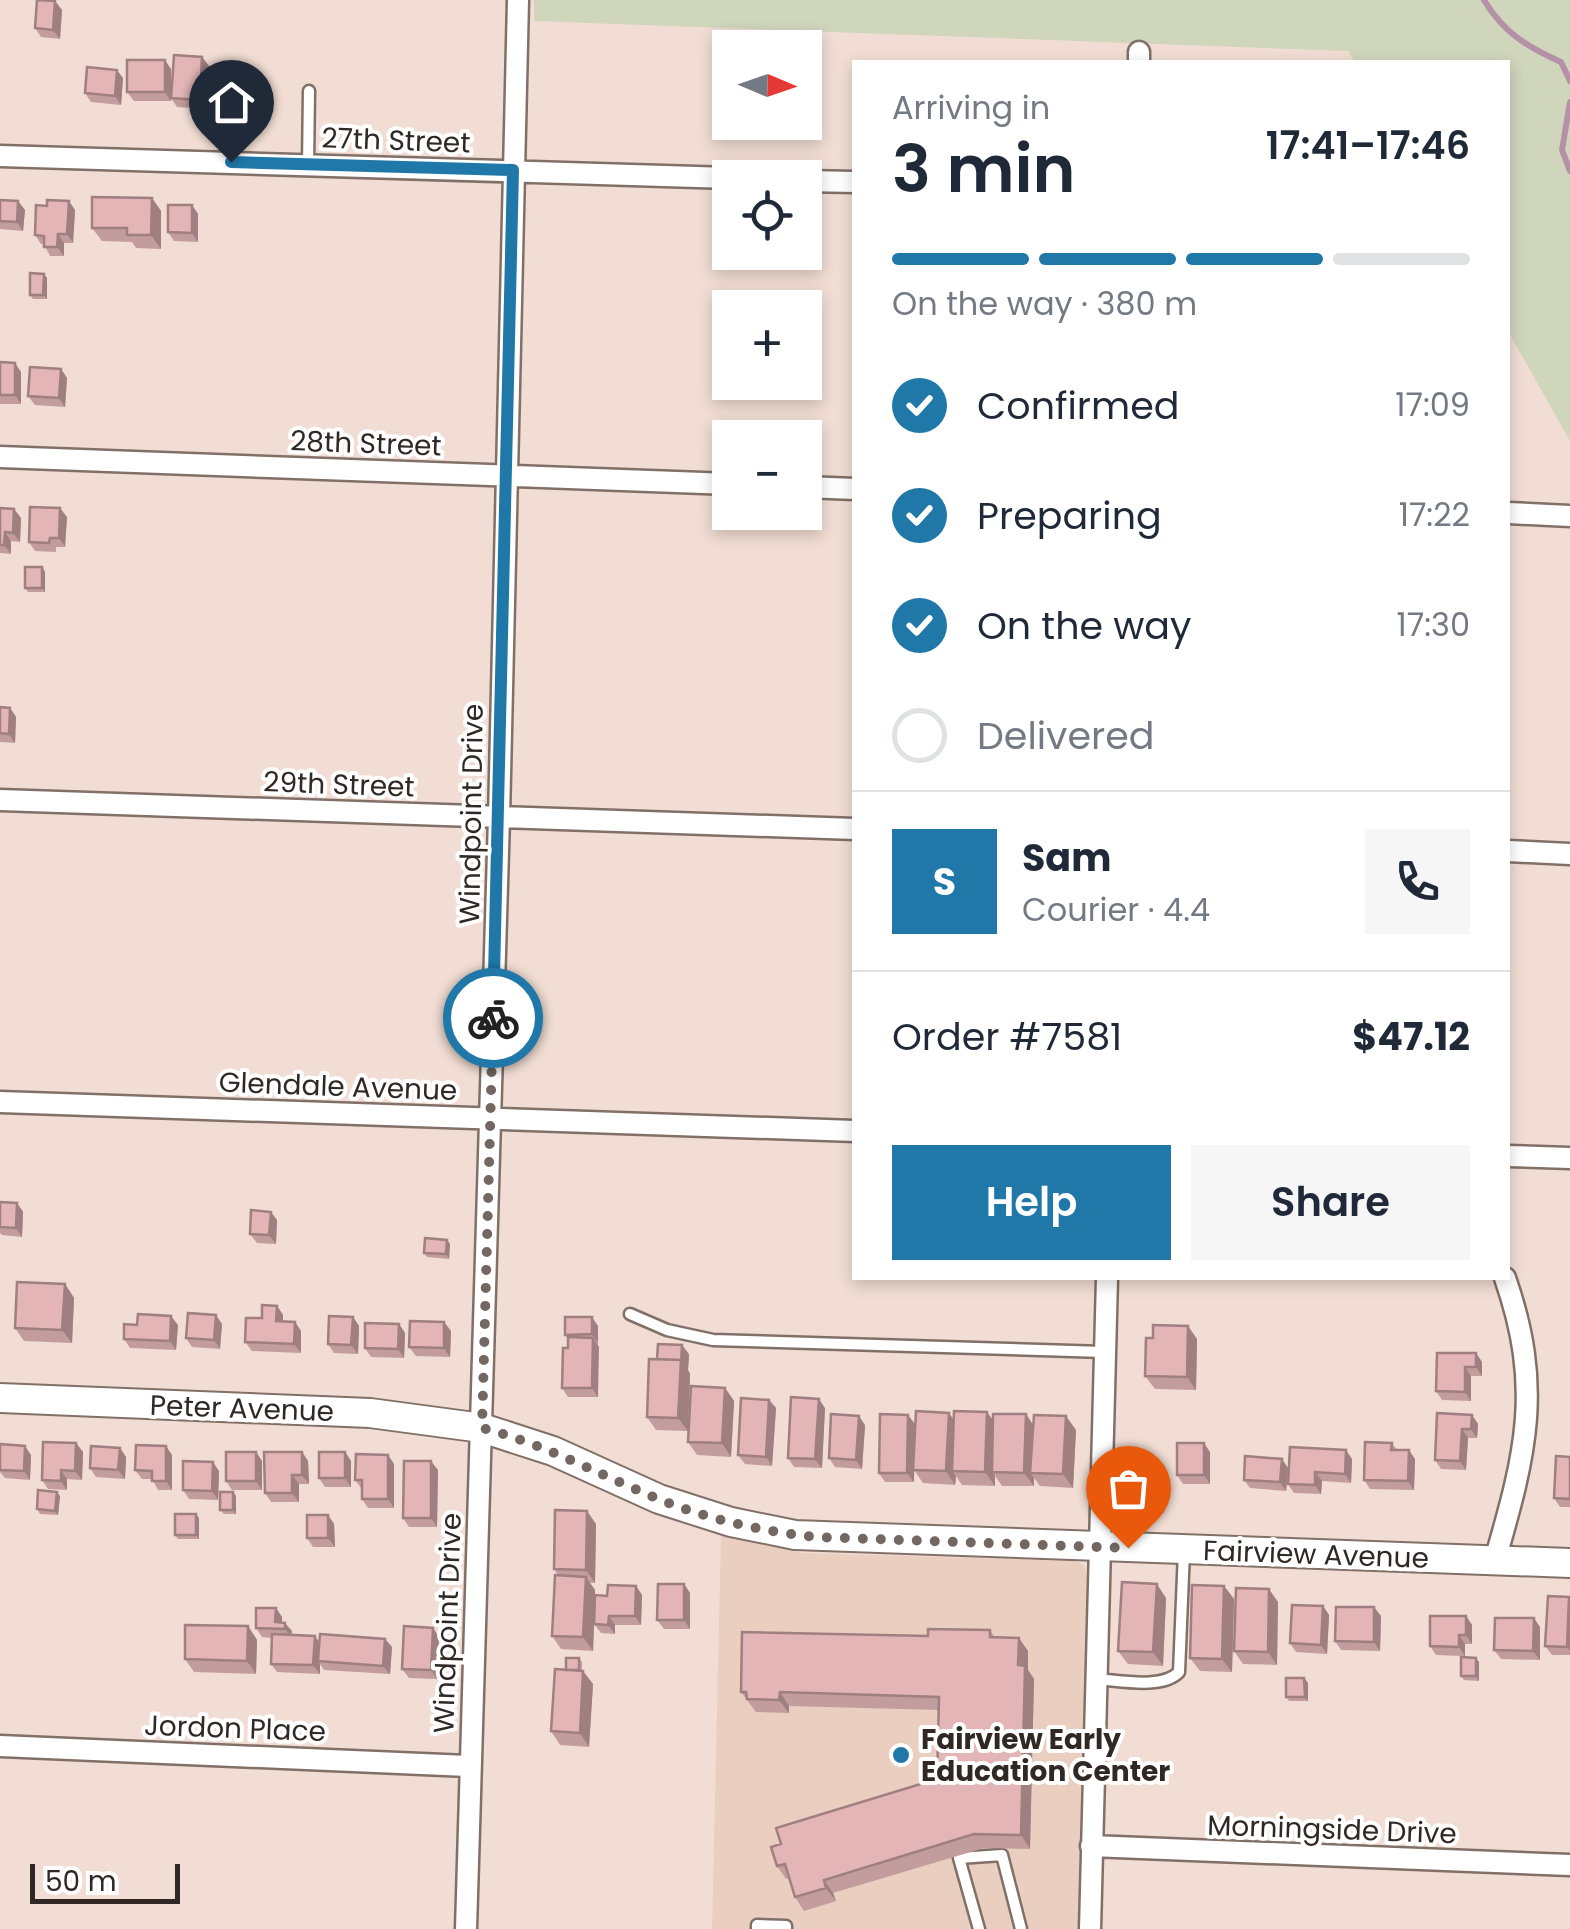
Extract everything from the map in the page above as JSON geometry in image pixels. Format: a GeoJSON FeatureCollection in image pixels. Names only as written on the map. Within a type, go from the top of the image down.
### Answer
{"type":"FeatureCollection","features":[{"type":"Feature","properties":{"kind":"street","name":"Windpoint Drive"},"geometry":{"type":"LineString","coordinates":[[466,1929],[499,818],[518,0]]}},
{"type":"Feature","properties":{"kind":"street","name":"27th Street"},"geometry":{"type":"LineString","coordinates":[[0,156],[712,177]]}},
{"type":"Feature","properties":{"kind":"street"},"geometry":{"type":"LineString","coordinates":[[822,181],[852,182]]}},
{"type":"Feature","properties":{"kind":"street","name":"28th Street"},"geometry":{"type":"LineString","coordinates":[[0,457],[712,483]]}},
{"type":"Feature","properties":{"kind":"street"},"geometry":{"type":"LineString","coordinates":[[822,488],[852,489]]}},
{"type":"Feature","properties":{"kind":"street"},"geometry":{"type":"LineString","coordinates":[[1510,513],[1570,516]]}},
{"type":"Feature","properties":{"kind":"street","name":"29th Street"},"geometry":{"type":"LineString","coordinates":[[0,800],[852,829]]}},
{"type":"Feature","properties":{"kind":"street"},"geometry":{"type":"LineString","coordinates":[[1510,851],[1570,854]]}},
{"type":"Feature","properties":{"kind":"street","name":"Glendale Avenue"},"geometry":{"type":"LineString","coordinates":[[0,1102],[852,1131]]}},
{"type":"Feature","properties":{"kind":"street"},"geometry":{"type":"LineString","coordinates":[[1510,1156],[1570,1158]]}},
{"type":"Feature","properties":{"kind":"street"},"geometry":{"type":"LineString","coordinates":[[1090,1929],[1107,1280]]}},
{"type":"Feature","properties":{"kind":"street"},"geometry":{"type":"LineString","coordinates":[[1495,1560],[1522,1464],[1527,1419],[1525,1356],[1506,1280]]}},
{"type":"Feature","properties":{"kind":"street","name":"Peter Avenue"},"geometry":{"type":"LineString","coordinates":[[0,1398],[370,1413],[482,1428]]}},
{"type":"Feature","properties":{"kind":"street","name":"Fairview Avenue"},"geometry":{"type":"LineString","coordinates":[[482,1428],[553,1451],[656,1498],[764,1530],[815,1537],[1570,1563]]}},
{"type":"Feature","properties":{"kind":"street","name":"Jordon Place"},"geometry":{"type":"LineString","coordinates":[[0,1746],[468,1766]]}},
{"type":"Feature","properties":{"kind":"street","name":"Morningside Drive"},"geometry":{"type":"LineString","coordinates":[[1091,1846],[1570,1865]]}},
{"type":"Feature","properties":{"kind":"lane"},"geometry":{"type":"LineString","coordinates":[[308,165],[309,91]]}},
{"type":"Feature","properties":{"kind":"lane"},"geometry":{"type":"LineString","coordinates":[[630,1314],[668,1330],[713,1340],[1104,1352]]}},
{"type":"Feature","properties":{"kind":"lane"},"geometry":{"type":"LineString","coordinates":[[1095,1679],[1160,1681],[1179,1672],[1184,1550]]}},
{"type":"Feature","properties":{"kind":"lane"},"geometry":{"type":"LineString","coordinates":[[979,1929],[959,1858],[1002,1855],[1022,1929]]}},
{"type":"Feature","properties":{"kind":"lane"},"geometry":{"type":"LineString","coordinates":[[757,1929],[757,1925],[786,1929]]}},
{"type":"Feature","properties":{"kind":"shaded area","name":"Fairview Early Education Center"},"geometry":{"type":"Polygon","coordinates":[[[721,1535],[801,1553],[1074,1561],[1084,1565],[1089,1582],[1082,1929],[712,1929],[721,1535]]]}},
{"type":"Feature","properties":{"kind":"green space"},"geometry":{"type":"Polygon","coordinates":[[[534,0],[1570,0],[1570,441],[1510,335],[1510,60],[1354,60],[1348,51],[534,21],[534,0]]]}},
{"type":"Feature","properties":{"kind":"building"},"geometry":{"type":"Polygon","coordinates":[[[37,0],[55,1],[53,30],[35,28],[37,0]]]}},
{"type":"Feature","properties":{"kind":"building"},"geometry":{"type":"Polygon","coordinates":[[[174,55],[202,57],[200,100],[171,98],[174,55]]]}},
{"type":"Feature","properties":{"kind":"building"},"geometry":{"type":"Polygon","coordinates":[[[127,60],[165,60],[165,92],[127,92],[127,60]]]}},
{"type":"Feature","properties":{"kind":"building"},"geometry":{"type":"Polygon","coordinates":[[[87,67],[117,70],[115,96],[85,93],[87,67]]]}},
{"type":"Feature","properties":{"kind":"building"},"geometry":{"type":"Polygon","coordinates":[[[92,197],[152,198],[151,235],[127,235],[127,228],[92,228],[92,197]]]}},
{"type":"Feature","properties":{"kind":"building"},"geometry":{"type":"Polygon","coordinates":[[[0,200],[18,201],[17,222],[0,221],[0,200]]]}},
{"type":"Feature","properties":{"kind":"building"},"geometry":{"type":"Polygon","coordinates":[[[47,200],[69,201],[67,234],[58,234],[57,247],[44,247],[44,236],[35,235],[36,205],[47,206],[47,200]]]}},
{"type":"Feature","properties":{"kind":"building"},"geometry":{"type":"Polygon","coordinates":[[[168,205],[192,205],[192,233],[168,232],[168,205]]]}},
{"type":"Feature","properties":{"kind":"building"},"geometry":{"type":"Polygon","coordinates":[[[30,273],[44,274],[43,295],[30,295],[30,273]]]}},
{"type":"Feature","properties":{"kind":"building"},"geometry":{"type":"Polygon","coordinates":[[[0,362],[15,363],[15,395],[0,395],[0,362]]]}},
{"type":"Feature","properties":{"kind":"building"},"geometry":{"type":"Polygon","coordinates":[[[30,367],[61,369],[59,398],[28,396],[30,367]]]}},
{"type":"Feature","properties":{"kind":"building"},"geometry":{"type":"Polygon","coordinates":[[[30,507],[60,508],[59,538],[50,538],[49,543],[29,542],[30,507]]]}},
{"type":"Feature","properties":{"kind":"building"},"geometry":{"type":"Polygon","coordinates":[[[0,508],[14,509],[13,533],[5,532],[4,545],[0,545],[0,508]]]}},
{"type":"Feature","properties":{"kind":"building"},"geometry":{"type":"Polygon","coordinates":[[[25,567],[42,567],[42,588],[25,588],[25,567]]]}},
{"type":"Feature","properties":{"kind":"building"},"geometry":{"type":"Polygon","coordinates":[[[0,707],[10,708],[9,734],[0,733],[0,707]]]}},
{"type":"Feature","properties":{"kind":"building"},"geometry":{"type":"Polygon","coordinates":[[[0,1202],[17,1203],[16,1228],[0,1227],[0,1202]]]}},
{"type":"Feature","properties":{"kind":"building"},"geometry":{"type":"Polygon","coordinates":[[[251,1210],[271,1212],[269,1235],[250,1234],[251,1210]]]}},
{"type":"Feature","properties":{"kind":"building"},"geometry":{"type":"Polygon","coordinates":[[[425,1238],[447,1240],[446,1254],[424,1253],[425,1238]]]}},
{"type":"Feature","properties":{"kind":"building"},"geometry":{"type":"Polygon","coordinates":[[[17,1282],[65,1284],[62,1330],[15,1328],[17,1282]]]}},
{"type":"Feature","properties":{"kind":"building"},"geometry":{"type":"Polygon","coordinates":[[[262,1305],[277,1306],[276,1321],[295,1322],[294,1344],[245,1342],[246,1318],[262,1318],[262,1305]]]}},
{"type":"Feature","properties":{"kind":"building"},"geometry":{"type":"Polygon","coordinates":[[[188,1313],[216,1315],[214,1340],[186,1338],[188,1313]]]}},
{"type":"Feature","properties":{"kind":"building"},"geometry":{"type":"Polygon","coordinates":[[[138,1314],[171,1316],[170,1341],[124,1339],[124,1324],[137,1325],[138,1314]]]}},
{"type":"Feature","properties":{"kind":"building"},"geometry":{"type":"Polygon","coordinates":[[[329,1316],[353,1317],[351,1345],[328,1344],[329,1316]]]}},
{"type":"Feature","properties":{"kind":"building"},"geometry":{"type":"Polygon","coordinates":[[[565,1317],[592,1317],[592,1334],[565,1335],[565,1317]]]}},
{"type":"Feature","properties":{"kind":"building"},"geometry":{"type":"Polygon","coordinates":[[[410,1321],[444,1322],[444,1348],[409,1347],[410,1321]]]}},
{"type":"Feature","properties":{"kind":"building"},"geometry":{"type":"Polygon","coordinates":[[[365,1323],[399,1324],[398,1349],[365,1348],[365,1323]]]}},
{"type":"Feature","properties":{"kind":"building"},"geometry":{"type":"Polygon","coordinates":[[[1153,1325],[1188,1326],[1187,1377],[1145,1376],[1146,1338],[1153,1338],[1153,1325]]]}},
{"type":"Feature","properties":{"kind":"building"},"geometry":{"type":"Polygon","coordinates":[[[568,1337],[593,1338],[592,1388],[562,1388],[563,1348],[568,1348],[568,1337]]]}},
{"type":"Feature","properties":{"kind":"building"},"geometry":{"type":"Polygon","coordinates":[[[658,1344],[682,1345],[681,1363],[657,1359],[658,1344]]]}},
{"type":"Feature","properties":{"kind":"building"},"geometry":{"type":"Polygon","coordinates":[[[1437,1353],[1476,1353],[1476,1367],[1465,1367],[1465,1392],[1436,1391],[1437,1353]]]}},
{"type":"Feature","properties":{"kind":"building"},"geometry":{"type":"Polygon","coordinates":[[[649,1359],[681,1360],[678,1418],[647,1417],[649,1359]]]}},
{"type":"Feature","properties":{"kind":"building"},"geometry":{"type":"Polygon","coordinates":[[[691,1386],[725,1388],[722,1443],[688,1442],[691,1386]]]}},
{"type":"Feature","properties":{"kind":"building"},"geometry":{"type":"Polygon","coordinates":[[[791,1397],[819,1399],[815,1459],[788,1458],[791,1397]]]}},
{"type":"Feature","properties":{"kind":"building"},"geometry":{"type":"Polygon","coordinates":[[[741,1398],[769,1400],[766,1457],[738,1455],[741,1398]]]}},
{"type":"Feature","properties":{"kind":"building"},"geometry":{"type":"Polygon","coordinates":[[[916,1411],[949,1413],[946,1471],[913,1470],[916,1411]]]}},
{"type":"Feature","properties":{"kind":"building"},"geometry":{"type":"Polygon","coordinates":[[[954,1411],[987,1412],[985,1472],[952,1471],[954,1411]]]}},
{"type":"Feature","properties":{"kind":"building"},"geometry":{"type":"Polygon","coordinates":[[[1437,1413],[1472,1415],[1471,1429],[1462,1429],[1460,1461],[1435,1460],[1437,1413]]]}},
{"type":"Feature","properties":{"kind":"building"},"geometry":{"type":"Polygon","coordinates":[[[831,1414],[859,1416],[856,1460],[829,1458],[831,1414]]]}},
{"type":"Feature","properties":{"kind":"building"},"geometry":{"type":"Polygon","coordinates":[[[880,1414],[908,1415],[907,1473],[879,1473],[880,1414]]]}},
{"type":"Feature","properties":{"kind":"building"},"geometry":{"type":"Polygon","coordinates":[[[993,1414],[1026,1414],[1024,1473],[992,1472],[993,1414]]]}},
{"type":"Feature","properties":{"kind":"building"},"geometry":{"type":"Polygon","coordinates":[[[1034,1415],[1066,1416],[1063,1474],[1030,1473],[1034,1415]]]}},
{"type":"Feature","properties":{"kind":"building"},"geometry":{"type":"Polygon","coordinates":[[[43,1442],[76,1443],[75,1471],[61,1470],[61,1481],[42,1480],[43,1442]]]}},
{"type":"Feature","properties":{"kind":"building"},"geometry":{"type":"Polygon","coordinates":[[[1365,1442],[1392,1443],[1391,1450],[1409,1450],[1408,1481],[1364,1480],[1365,1442]]]}},
{"type":"Feature","properties":{"kind":"building"},"geometry":{"type":"Polygon","coordinates":[[[1177,1443],[1204,1443],[1204,1475],[1177,1475],[1177,1443]]]}},
{"type":"Feature","properties":{"kind":"building"},"geometry":{"type":"Polygon","coordinates":[[[0,1444],[25,1446],[24,1471],[0,1470],[0,1444]]]}},
{"type":"Feature","properties":{"kind":"building"},"geometry":{"type":"Polygon","coordinates":[[[136,1445],[166,1446],[166,1481],[152,1481],[152,1471],[135,1470],[136,1445]]]}},
{"type":"Feature","properties":{"kind":"building"},"geometry":{"type":"Polygon","coordinates":[[[91,1446],[120,1448],[118,1470],[90,1468],[91,1446]]]}},
{"type":"Feature","properties":{"kind":"building"},"geometry":{"type":"Polygon","coordinates":[[[1290,1447],[1346,1450],[1345,1474],[1315,1472],[1315,1485],[1288,1484],[1290,1447]]]}},
{"type":"Feature","properties":{"kind":"building"},"geometry":{"type":"Polygon","coordinates":[[[226,1452],[256,1452],[256,1481],[226,1481],[226,1452]]]}},
{"type":"Feature","properties":{"kind":"building"},"geometry":{"type":"Polygon","coordinates":[[[264,1452],[302,1452],[302,1475],[292,1475],[292,1493],[265,1493],[264,1452]]]}},
{"type":"Feature","properties":{"kind":"building"},"geometry":{"type":"Polygon","coordinates":[[[319,1452],[345,1452],[345,1478],[319,1478],[319,1452]]]}},
{"type":"Feature","properties":{"kind":"building"},"geometry":{"type":"Polygon","coordinates":[[[356,1454],[388,1455],[388,1499],[362,1499],[362,1480],[355,1480],[356,1454]]]}},
{"type":"Feature","properties":{"kind":"building"},"geometry":{"type":"Polygon","coordinates":[[[1245,1456],[1282,1459],[1280,1482],[1244,1480],[1245,1456]]]}},
{"type":"Feature","properties":{"kind":"building"},"geometry":{"type":"Polygon","coordinates":[[[1556,1456],[1570,1457],[1570,1499],[1554,1498],[1556,1456]]]}},
{"type":"Feature","properties":{"kind":"building"},"geometry":{"type":"Polygon","coordinates":[[[183,1461],[213,1462],[212,1491],[183,1490],[183,1461]]]}},
{"type":"Feature","properties":{"kind":"building"},"geometry":{"type":"Polygon","coordinates":[[[404,1461],[431,1461],[431,1518],[403,1518],[404,1461]]]}},
{"type":"Feature","properties":{"kind":"building"},"geometry":{"type":"Polygon","coordinates":[[[38,1490],[57,1492],[55,1511],[37,1509],[38,1490]]]}},
{"type":"Feature","properties":{"kind":"building"},"geometry":{"type":"Polygon","coordinates":[[[220,1492],[233,1492],[233,1510],[220,1510],[220,1492]]]}},
{"type":"Feature","properties":{"kind":"building"},"geometry":{"type":"Polygon","coordinates":[[[555,1510],[587,1511],[586,1570],[554,1569],[555,1510]]]}},
{"type":"Feature","properties":{"kind":"building"},"geometry":{"type":"Polygon","coordinates":[[[175,1514],[196,1514],[196,1535],[175,1535],[175,1514]]]}},
{"type":"Feature","properties":{"kind":"building"},"geometry":{"type":"Polygon","coordinates":[[[307,1515],[328,1515],[328,1538],[307,1538],[307,1515]]]}},
{"type":"Feature","properties":{"kind":"building"},"geometry":{"type":"Polygon","coordinates":[[[555,1575],[586,1577],[583,1637],[552,1636],[555,1575]]]}},
{"type":"Feature","properties":{"kind":"building"},"geometry":{"type":"Polygon","coordinates":[[[1122,1582],[1157,1584],[1153,1652],[1118,1651],[1122,1582]]]}},
{"type":"Feature","properties":{"kind":"building"},"geometry":{"type":"Polygon","coordinates":[[[658,1584],[684,1584],[684,1620],[657,1620],[658,1584]]]}},
{"type":"Feature","properties":{"kind":"building"},"geometry":{"type":"Polygon","coordinates":[[[608,1585],[636,1586],[635,1616],[609,1616],[608,1625],[594,1624],[595,1595],[607,1596],[608,1585]]]}},
{"type":"Feature","properties":{"kind":"building"},"geometry":{"type":"Polygon","coordinates":[[[1192,1585],[1224,1586],[1222,1659],[1190,1658],[1192,1585]]]}},
{"type":"Feature","properties":{"kind":"building"},"geometry":{"type":"Polygon","coordinates":[[[1236,1588],[1269,1589],[1268,1652],[1234,1651],[1236,1588]]]}},
{"type":"Feature","properties":{"kind":"building"},"geometry":{"type":"Polygon","coordinates":[[[1548,1596],[1569,1597],[1567,1647],[1545,1646],[1548,1596]]]}},
{"type":"Feature","properties":{"kind":"building"},"geometry":{"type":"Polygon","coordinates":[[[1292,1605],[1323,1606],[1321,1645],[1290,1643],[1292,1605]]]}},
{"type":"Feature","properties":{"kind":"building"},"geometry":{"type":"Polygon","coordinates":[[[1336,1607],[1374,1607],[1374,1642],[1335,1641],[1336,1607]]]}},
{"type":"Feature","properties":{"kind":"building"},"geometry":{"type":"Polygon","coordinates":[[[256,1608],[276,1608],[275,1622],[285,1623],[285,1629],[256,1628],[256,1608]]]}},
{"type":"Feature","properties":{"kind":"building"},"geometry":{"type":"Polygon","coordinates":[[[1430,1616],[1466,1616],[1466,1635],[1459,1635],[1459,1647],[1430,1646],[1430,1616]]]}},
{"type":"Feature","properties":{"kind":"building"},"geometry":{"type":"Polygon","coordinates":[[[1495,1618],[1534,1618],[1533,1651],[1494,1650],[1495,1618]]]}},
{"type":"Feature","properties":{"kind":"building"},"geometry":{"type":"Polygon","coordinates":[[[185,1625],[248,1626],[247,1661],[185,1659],[185,1625]]]}},
{"type":"Feature","properties":{"kind":"building"},"geometry":{"type":"Polygon","coordinates":[[[404,1626],[433,1628],[431,1670],[402,1669],[404,1626]]]}},
{"type":"Feature","properties":{"kind":"building"},"geometry":{"type":"Polygon","coordinates":[[[928,1629],[990,1630],[990,1637],[1019,1638],[1018,1665],[1025,1666],[1021,1835],[974,1834],[824,1880],[826,1888],[795,1897],[785,1864],[777,1866],[771,1847],[781,1844],[776,1828],[937,1779],[939,1697],[780,1692],[779,1700],[747,1699],[746,1692],[741,1692],[742,1632],[928,1636],[928,1629]]]}},
{"type":"Feature","properties":{"kind":"building"},"geometry":{"type":"Polygon","coordinates":[[[272,1634],[315,1636],[313,1665],[271,1664],[272,1634]]]}},
{"type":"Feature","properties":{"kind":"building"},"geometry":{"type":"Polygon","coordinates":[[[320,1634],[385,1639],[383,1666],[318,1661],[320,1634]]]}},
{"type":"Feature","properties":{"kind":"building"},"geometry":{"type":"Polygon","coordinates":[[[1461,1657],[1476,1658],[1476,1676],[1461,1676],[1461,1657]]]}},
{"type":"Feature","properties":{"kind":"building"},"geometry":{"type":"Polygon","coordinates":[[[566,1658],[579,1658],[579,1670],[566,1670],[566,1658]]]}},
{"type":"Feature","properties":{"kind":"building"},"geometry":{"type":"Polygon","coordinates":[[[555,1669],[583,1671],[580,1733],[551,1731],[555,1669]]]}},
{"type":"Feature","properties":{"kind":"building"},"geometry":{"type":"Polygon","coordinates":[[[1286,1678],[1304,1678],[1305,1697],[1286,1697],[1286,1678]]]}},
{"type":"Feature","properties":{"kind":"waterway"},"geometry":{"type":"LineString","coordinates":[[1484,0],[1517,37],[1561,62],[1570,81]]}},
{"type":"Feature","properties":{"kind":"waterway"},"geometry":{"type":"LineString","coordinates":[[1570,102],[1562,150],[1570,171]]}},
{"type":"Feature","properties":{"kind":"way so far"},"geometry":{"type":"LineString","coordinates":[[493,1018],[482,1428],[553,1451],[656,1498],[764,1530],[815,1537],[1128,1548]]}},
{"type":"Feature","properties":{"kind":"place","name":"Fairview Early Education Center"},"geometry":{"type":"Point","coordinates":[901,1755]}},
{"type":"Feature","properties":{"kind":"route"},"geometry":{"type":"LineString","coordinates":[[231,162],[513,170],[493,1018]]}}]}
